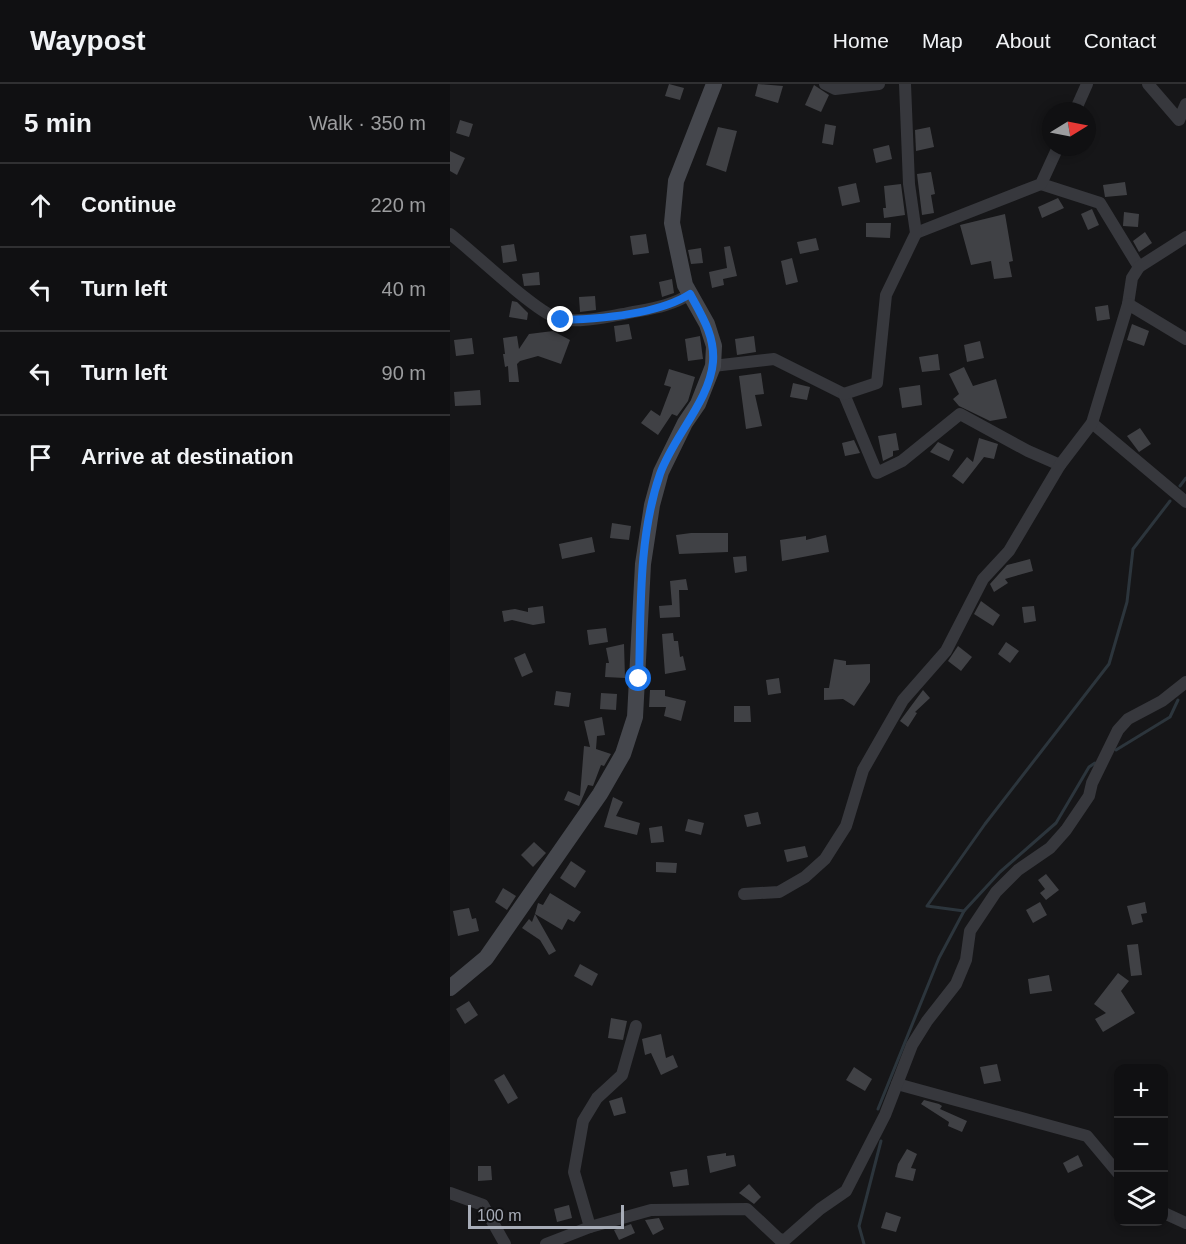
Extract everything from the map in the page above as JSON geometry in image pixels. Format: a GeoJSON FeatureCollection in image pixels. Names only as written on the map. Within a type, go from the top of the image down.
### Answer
{"type":"FeatureCollection","features":[{"type":"Feature","properties":{"kind":"main road"},"geometry":{"type":"LineString","coordinates":[[450,988],[486,957],[512,923],[600,794],[623,754],[635,717],[643,564],[652,505],[661,472],[685,423],[698,404],[713,366],[714,346],[706,324],[685,285],[672,223],[676,181],[714,84]]}},
{"type":"Feature","properties":{"kind":"street"},"geometry":{"type":"LineString","coordinates":[[825,84],[835,89],[879,84]]}},
{"type":"Feature","properties":{"kind":"street"},"geometry":{"type":"LineString","coordinates":[[844,394],[877,383],[886,295],[916,233],[909,184],[905,84]]}},
{"type":"Feature","properties":{"kind":"street"},"geometry":{"type":"LineString","coordinates":[[1079,102],[1088,84]]}},
{"type":"Feature","properties":{"kind":"street"},"geometry":{"type":"LineString","coordinates":[[1148,84],[1179,120],[1186,104]]}},
{"type":"Feature","properties":{"kind":"street"},"geometry":{"type":"LineString","coordinates":[[1041,184],[1054,156]]}},
{"type":"Feature","properties":{"kind":"street"},"geometry":{"type":"LineString","coordinates":[[916,233],[1041,184],[1100,203],[1139,267]]}},
{"type":"Feature","properties":{"kind":"street"},"geometry":{"type":"LineString","coordinates":[[450,234],[555,318],[587,319],[626,313],[679,301],[690,294]]}},
{"type":"Feature","properties":{"kind":"street"},"geometry":{"type":"LineString","coordinates":[[744,894],[779,892],[805,877],[825,859],[846,826],[862,770],[903,700],[946,651],[983,579],[1009,551],[1060,465],[1092,423],[1128,304],[1132,278],[1139,267],[1186,237]]}},
{"type":"Feature","properties":{"kind":"street"},"geometry":{"type":"LineString","coordinates":[[1128,304],[1186,339]]}},
{"type":"Feature","properties":{"kind":"street"},"geometry":{"type":"LineString","coordinates":[[713,366],[774,359],[844,394],[877,473],[902,461],[960,414],[1028,451],[1060,465]]}},
{"type":"Feature","properties":{"kind":"street"},"geometry":{"type":"LineString","coordinates":[[1092,423],[1186,502]]}},
{"type":"Feature","properties":{"kind":"street"},"geometry":{"type":"LineString","coordinates":[[546,1244],[590,1227],[651,1210],[747,1209],[780,1240],[789,1241],[820,1209],[846,1191],[885,1115],[912,1045],[927,1021],[956,984],[966,960],[970,931],[996,892],[1018,870],[1050,848],[1066,830],[1089,796],[1092,783],[1118,730],[1128,719],[1162,701],[1186,682]]}},
{"type":"Feature","properties":{"kind":"street"},"geometry":{"type":"LineString","coordinates":[[590,1227],[574,1172],[583,1120],[597,1098],[622,1075],[636,1026]]}},
{"type":"Feature","properties":{"kind":"street"},"geometry":{"type":"LineString","coordinates":[[897,1084],[1088,1136],[1118,1172]]}},
{"type":"Feature","properties":{"kind":"street"},"geometry":{"type":"LineString","coordinates":[[450,1193],[483,1205],[505,1244]]}},
{"type":"Feature","properties":{"kind":"street"},"geometry":{"type":"LineString","coordinates":[[1168,1215],[1186,1223]]}},
{"type":"Feature","properties":{"kind":"building"},"geometry":{"type":"Polygon","coordinates":[[[669,84],[684,88],[680,100],[665,96],[669,84]]]}},
{"type":"Feature","properties":{"kind":"building"},"geometry":{"type":"Polygon","coordinates":[[[758,84],[783,86],[778,103],[755,96],[758,84]]]}},
{"type":"Feature","properties":{"kind":"building"},"geometry":{"type":"Polygon","coordinates":[[[814,85],[829,95],[821,112],[805,105],[814,85]]]}},
{"type":"Feature","properties":{"kind":"building"},"geometry":{"type":"Polygon","coordinates":[[[460,120],[473,124],[469,137],[456,133],[460,120]]]}},
{"type":"Feature","properties":{"kind":"building"},"geometry":{"type":"Polygon","coordinates":[[[825,124],[836,126],[833,145],[822,143],[825,124]]]}},
{"type":"Feature","properties":{"kind":"building"},"geometry":{"type":"Polygon","coordinates":[[[718,127],[737,131],[726,172],[706,165],[718,127]]]}},
{"type":"Feature","properties":{"kind":"building"},"geometry":{"type":"Polygon","coordinates":[[[930,127],[934,147],[916,151],[915,130],[930,127]]]}},
{"type":"Feature","properties":{"kind":"building"},"geometry":{"type":"Polygon","coordinates":[[[889,145],[892,159],[876,163],[873,149],[889,145]]]}},
{"type":"Feature","properties":{"kind":"building"},"geometry":{"type":"Polygon","coordinates":[[[450,151],[465,158],[457,175],[450,171],[450,151]]]}},
{"type":"Feature","properties":{"kind":"building"},"geometry":{"type":"Polygon","coordinates":[[[931,172],[935,194],[931,195],[934,213],[922,215],[917,174],[931,172]]]}},
{"type":"Feature","properties":{"kind":"building"},"geometry":{"type":"Polygon","coordinates":[[[1125,182],[1127,195],[1105,197],[1103,185],[1125,182]]]}},
{"type":"Feature","properties":{"kind":"building"},"geometry":{"type":"Polygon","coordinates":[[[856,183],[860,202],[842,206],[838,187],[856,183]]]}},
{"type":"Feature","properties":{"kind":"building"},"geometry":{"type":"Polygon","coordinates":[[[901,184],[905,215],[884,218],[883,208],[886,208],[884,186],[901,184]]]}},
{"type":"Feature","properties":{"kind":"building"},"geometry":{"type":"Polygon","coordinates":[[[1058,198],[1064,208],[1042,218],[1038,207],[1058,198]]]}},
{"type":"Feature","properties":{"kind":"building"},"geometry":{"type":"Polygon","coordinates":[[[1092,209],[1099,225],[1088,230],[1081,214],[1092,209]]]}},
{"type":"Feature","properties":{"kind":"building"},"geometry":{"type":"Polygon","coordinates":[[[1124,212],[1139,214],[1138,227],[1123,226],[1124,212]]]}},
{"type":"Feature","properties":{"kind":"building"},"geometry":{"type":"Polygon","coordinates":[[[1005,214],[1013,261],[1009,262],[1012,277],[994,279],[991,261],[971,265],[960,225],[1005,214]]]}},
{"type":"Feature","properties":{"kind":"building"},"geometry":{"type":"Polygon","coordinates":[[[866,223],[891,223],[890,238],[866,237],[866,223]]]}},
{"type":"Feature","properties":{"kind":"building"},"geometry":{"type":"Polygon","coordinates":[[[1145,232],[1152,243],[1139,252],[1133,241],[1145,232]]]}},
{"type":"Feature","properties":{"kind":"building"},"geometry":{"type":"Polygon","coordinates":[[[646,234],[649,253],[633,255],[630,236],[646,234]]]}},
{"type":"Feature","properties":{"kind":"building"},"geometry":{"type":"Polygon","coordinates":[[[816,238],[819,250],[800,254],[797,242],[816,238]]]}},
{"type":"Feature","properties":{"kind":"building"},"geometry":{"type":"Polygon","coordinates":[[[514,244],[517,261],[503,263],[501,246],[514,244]]]}},
{"type":"Feature","properties":{"kind":"building"},"geometry":{"type":"Polygon","coordinates":[[[730,246],[737,276],[723,279],[724,285],[712,288],[709,272],[727,268],[724,247],[730,246]]]}},
{"type":"Feature","properties":{"kind":"building"},"geometry":{"type":"Polygon","coordinates":[[[701,248],[703,263],[691,264],[688,250],[701,248]]]}},
{"type":"Feature","properties":{"kind":"building"},"geometry":{"type":"Polygon","coordinates":[[[792,258],[798,282],[786,285],[781,261],[792,258]]]}},
{"type":"Feature","properties":{"kind":"building"},"geometry":{"type":"Polygon","coordinates":[[[539,272],[540,285],[524,286],[522,274],[539,272]]]}},
{"type":"Feature","properties":{"kind":"building"},"geometry":{"type":"Polygon","coordinates":[[[672,279],[674,293],[662,297],[659,282],[672,279]]]}},
{"type":"Feature","properties":{"kind":"building"},"geometry":{"type":"Polygon","coordinates":[[[595,296],[596,310],[580,312],[579,297],[595,296]]]}},
{"type":"Feature","properties":{"kind":"building"},"geometry":{"type":"Polygon","coordinates":[[[512,301],[517,302],[528,313],[527,320],[509,317],[512,301]]]}},
{"type":"Feature","properties":{"kind":"building"},"geometry":{"type":"Polygon","coordinates":[[[1108,305],[1110,319],[1097,321],[1095,307],[1108,305]]]}},
{"type":"Feature","properties":{"kind":"building"},"geometry":{"type":"Polygon","coordinates":[[[629,324],[632,339],[616,342],[614,326],[629,324]]]}},
{"type":"Feature","properties":{"kind":"building"},"geometry":{"type":"Polygon","coordinates":[[[1132,324],[1149,331],[1144,346],[1127,340],[1132,324]]]}},
{"type":"Feature","properties":{"kind":"building"},"geometry":{"type":"Polygon","coordinates":[[[553,331],[570,340],[561,364],[538,356],[520,361],[517,364],[519,382],[509,382],[508,366],[505,367],[503,354],[505,354],[503,338],[517,336],[519,349],[529,334],[553,331]]]}},
{"type":"Feature","properties":{"kind":"building"},"geometry":{"type":"Polygon","coordinates":[[[700,336],[703,359],[688,361],[685,339],[700,336]]]}},
{"type":"Feature","properties":{"kind":"building"},"geometry":{"type":"Polygon","coordinates":[[[754,336],[756,352],[737,355],[735,339],[754,336]]]}},
{"type":"Feature","properties":{"kind":"building"},"geometry":{"type":"Polygon","coordinates":[[[472,338],[474,354],[456,356],[454,340],[472,338]]]}},
{"type":"Feature","properties":{"kind":"building"},"geometry":{"type":"Polygon","coordinates":[[[980,341],[984,358],[967,362],[964,345],[980,341]]]}},
{"type":"Feature","properties":{"kind":"building"},"geometry":{"type":"Polygon","coordinates":[[[938,354],[940,370],[922,372],[919,357],[938,354]]]}},
{"type":"Feature","properties":{"kind":"building"},"geometry":{"type":"Polygon","coordinates":[[[964,367],[973,386],[996,379],[1007,418],[990,421],[959,406],[953,399],[959,394],[949,374],[964,367]]]}},
{"type":"Feature","properties":{"kind":"building"},"geometry":{"type":"Polygon","coordinates":[[[669,369],[695,377],[688,401],[677,416],[672,414],[658,435],[641,423],[651,410],[660,416],[671,387],[664,385],[669,369]]]}},
{"type":"Feature","properties":{"kind":"building"},"geometry":{"type":"Polygon","coordinates":[[[761,373],[764,394],[755,395],[762,426],[746,429],[739,376],[761,373]]]}},
{"type":"Feature","properties":{"kind":"building"},"geometry":{"type":"Polygon","coordinates":[[[793,383],[810,387],[807,400],[790,397],[793,383]]]}},
{"type":"Feature","properties":{"kind":"building"},"geometry":{"type":"Polygon","coordinates":[[[920,385],[922,405],[902,408],[899,388],[920,385]]]}},
{"type":"Feature","properties":{"kind":"building"},"geometry":{"type":"Polygon","coordinates":[[[480,390],[481,405],[455,406],[454,392],[480,390]]]}},
{"type":"Feature","properties":{"kind":"building"},"geometry":{"type":"Polygon","coordinates":[[[1140,428],[1151,444],[1139,452],[1127,436],[1140,428]]]}},
{"type":"Feature","properties":{"kind":"building"},"geometry":{"type":"Polygon","coordinates":[[[896,433],[899,450],[893,451],[893,456],[883,461],[878,436],[896,433]]]}},
{"type":"Feature","properties":{"kind":"building"},"geometry":{"type":"Polygon","coordinates":[[[979,438],[998,444],[994,459],[984,457],[963,484],[952,476],[967,457],[973,462],[979,438]]]}},
{"type":"Feature","properties":{"kind":"building"},"geometry":{"type":"Polygon","coordinates":[[[854,440],[860,453],[845,456],[842,443],[854,440]]]}},
{"type":"Feature","properties":{"kind":"building"},"geometry":{"type":"Polygon","coordinates":[[[938,442],[954,450],[949,461],[930,452],[938,442]]]}},
{"type":"Feature","properties":{"kind":"building"},"geometry":{"type":"Polygon","coordinates":[[[612,523],[631,526],[629,540],[610,538],[612,523]]]}},
{"type":"Feature","properties":{"kind":"building"},"geometry":{"type":"Polygon","coordinates":[[[728,533],[728,552],[679,554],[676,535],[728,533]]]}},
{"type":"Feature","properties":{"kind":"building"},"geometry":{"type":"Polygon","coordinates":[[[826,535],[829,552],[782,561],[780,540],[806,536],[806,540],[826,535]]]}},
{"type":"Feature","properties":{"kind":"building"},"geometry":{"type":"Polygon","coordinates":[[[592,537],[595,552],[562,559],[559,544],[592,537]]]}},
{"type":"Feature","properties":{"kind":"building"},"geometry":{"type":"Polygon","coordinates":[[[746,556],[747,571],[735,573],[733,557],[746,556]]]}},
{"type":"Feature","properties":{"kind":"building"},"geometry":{"type":"Polygon","coordinates":[[[1030,559],[1033,571],[1005,579],[1008,583],[994,592],[990,584],[1007,565],[1030,559]]]}},
{"type":"Feature","properties":{"kind":"building"},"geometry":{"type":"Polygon","coordinates":[[[686,579],[688,590],[679,590],[680,617],[660,618],[659,606],[672,605],[670,581],[686,579]]]}},
{"type":"Feature","properties":{"kind":"building"},"geometry":{"type":"Polygon","coordinates":[[[981,601],[1000,615],[993,626],[974,614],[981,601]]]}},
{"type":"Feature","properties":{"kind":"building"},"geometry":{"type":"Polygon","coordinates":[[[543,606],[545,623],[533,625],[512,620],[504,622],[502,611],[515,609],[528,612],[528,608],[543,606]]]}},
{"type":"Feature","properties":{"kind":"building"},"geometry":{"type":"Polygon","coordinates":[[[1034,606],[1036,621],[1024,623],[1022,607],[1034,606]]]}},
{"type":"Feature","properties":{"kind":"building"},"geometry":{"type":"Polygon","coordinates":[[[606,628],[608,642],[589,645],[587,630],[606,628]]]}},
{"type":"Feature","properties":{"kind":"building"},"geometry":{"type":"Polygon","coordinates":[[[673,633],[674,641],[678,641],[680,657],[683,656],[686,670],[665,674],[662,634],[673,633]]]}},
{"type":"Feature","properties":{"kind":"building"},"geometry":{"type":"Polygon","coordinates":[[[1006,642],[1019,651],[1010,663],[998,654],[1006,642]]]}},
{"type":"Feature","properties":{"kind":"building"},"geometry":{"type":"Polygon","coordinates":[[[624,644],[625,678],[605,677],[606,663],[609,663],[606,648],[624,644]]]}},
{"type":"Feature","properties":{"kind":"building"},"geometry":{"type":"Polygon","coordinates":[[[958,646],[972,657],[961,671],[948,661],[958,646]]]}},
{"type":"Feature","properties":{"kind":"building"},"geometry":{"type":"Polygon","coordinates":[[[525,653],[533,672],[522,677],[514,658],[525,653]]]}},
{"type":"Feature","properties":{"kind":"building"},"geometry":{"type":"Polygon","coordinates":[[[834,659],[846,661],[846,665],[870,664],[870,682],[854,706],[843,699],[824,700],[824,688],[829,688],[834,659]]]}},
{"type":"Feature","properties":{"kind":"building"},"geometry":{"type":"Polygon","coordinates":[[[779,678],[781,693],[768,695],[766,680],[779,678]]]}},
{"type":"Feature","properties":{"kind":"building"},"geometry":{"type":"Polygon","coordinates":[[[650,690],[665,690],[665,696],[686,701],[681,721],[664,716],[666,707],[649,707],[650,690]]]}},
{"type":"Feature","properties":{"kind":"building"},"geometry":{"type":"Polygon","coordinates":[[[923,690],[930,698],[915,712],[917,713],[908,727],[900,721],[923,690]]]}},
{"type":"Feature","properties":{"kind":"building"},"geometry":{"type":"Polygon","coordinates":[[[556,691],[571,693],[569,707],[554,705],[556,691]]]}},
{"type":"Feature","properties":{"kind":"building"},"geometry":{"type":"Polygon","coordinates":[[[601,693],[617,694],[616,710],[600,709],[601,693]]]}},
{"type":"Feature","properties":{"kind":"building"},"geometry":{"type":"Polygon","coordinates":[[[734,706],[750,706],[751,722],[734,722],[734,706]]]}},
{"type":"Feature","properties":{"kind":"building"},"geometry":{"type":"Polygon","coordinates":[[[602,717],[605,735],[597,736],[596,749],[611,754],[604,766],[601,765],[593,786],[588,785],[579,806],[564,800],[568,791],[580,796],[584,746],[590,747],[584,721],[602,717]]]}},
{"type":"Feature","properties":{"kind":"building"},"geometry":{"type":"Polygon","coordinates":[[[613,797],[623,802],[616,816],[640,823],[637,835],[604,827],[613,797]]]}},
{"type":"Feature","properties":{"kind":"building"},"geometry":{"type":"Polygon","coordinates":[[[758,812],[761,824],[747,827],[744,815],[758,812]]]}},
{"type":"Feature","properties":{"kind":"building"},"geometry":{"type":"Polygon","coordinates":[[[688,819],[704,823],[701,835],[685,831],[688,819]]]}},
{"type":"Feature","properties":{"kind":"building"},"geometry":{"type":"Polygon","coordinates":[[[662,826],[664,842],[651,843],[649,828],[662,826]]]}},
{"type":"Feature","properties":{"kind":"building"},"geometry":{"type":"Polygon","coordinates":[[[534,842],[546,853],[533,867],[521,855],[534,842]]]}},
{"type":"Feature","properties":{"kind":"building"},"geometry":{"type":"Polygon","coordinates":[[[805,846],[808,857],[787,862],[784,850],[805,846]]]}},
{"type":"Feature","properties":{"kind":"building"},"geometry":{"type":"Polygon","coordinates":[[[571,861],[586,871],[575,888],[560,878],[571,861]]]}},
{"type":"Feature","properties":{"kind":"building"},"geometry":{"type":"Polygon","coordinates":[[[656,862],[677,863],[676,873],[656,872],[656,862]]]}},
{"type":"Feature","properties":{"kind":"building"},"geometry":{"type":"Polygon","coordinates":[[[1046,874],[1059,890],[1046,900],[1040,893],[1045,889],[1038,880],[1046,874]]]}},
{"type":"Feature","properties":{"kind":"building"},"geometry":{"type":"Polygon","coordinates":[[[503,888],[516,896],[507,910],[495,902],[503,888]]]}},
{"type":"Feature","properties":{"kind":"building"},"geometry":{"type":"Polygon","coordinates":[[[550,893],[581,912],[574,922],[568,919],[562,930],[535,914],[538,903],[543,905],[550,893]]]}},
{"type":"Feature","properties":{"kind":"building"},"geometry":{"type":"Polygon","coordinates":[[[1040,902],[1047,915],[1033,923],[1026,910],[1040,902]]]}},
{"type":"Feature","properties":{"kind":"building"},"geometry":{"type":"Polygon","coordinates":[[[1145,902],[1147,913],[1141,914],[1143,922],[1132,925],[1127,906],[1145,902]]]}},
{"type":"Feature","properties":{"kind":"building"},"geometry":{"type":"Polygon","coordinates":[[[469,908],[472,919],[476,918],[479,931],[458,936],[453,911],[469,908]]]}},
{"type":"Feature","properties":{"kind":"building"},"geometry":{"type":"Polygon","coordinates":[[[535,914],[556,951],[549,955],[540,940],[522,928],[529,919],[532,922],[535,914]]]}},
{"type":"Feature","properties":{"kind":"building"},"geometry":{"type":"Polygon","coordinates":[[[1138,944],[1142,975],[1131,976],[1127,945],[1138,944]]]}},
{"type":"Feature","properties":{"kind":"building"},"geometry":{"type":"Polygon","coordinates":[[[580,964],[598,974],[592,986],[574,976],[580,964]]]}},
{"type":"Feature","properties":{"kind":"building"},"geometry":{"type":"Polygon","coordinates":[[[1118,973],[1129,981],[1121,991],[1135,1013],[1103,1032],[1095,1019],[1106,1013],[1094,1004],[1118,973]]]}},
{"type":"Feature","properties":{"kind":"building"},"geometry":{"type":"Polygon","coordinates":[[[1049,975],[1052,991],[1030,994],[1028,979],[1049,975]]]}},
{"type":"Feature","properties":{"kind":"building"},"geometry":{"type":"Polygon","coordinates":[[[469,1001],[478,1015],[465,1024],[456,1009],[469,1001]]]}},
{"type":"Feature","properties":{"kind":"building"},"geometry":{"type":"Polygon","coordinates":[[[611,1018],[627,1021],[623,1040],[608,1038],[611,1018]]]}},
{"type":"Feature","properties":{"kind":"building"},"geometry":{"type":"Polygon","coordinates":[[[661,1034],[666,1058],[673,1055],[678,1067],[661,1075],[651,1053],[645,1055],[642,1039],[661,1034]]]}},
{"type":"Feature","properties":{"kind":"building"},"geometry":{"type":"Polygon","coordinates":[[[997,1064],[1001,1081],[984,1084],[980,1067],[997,1064]]]}},
{"type":"Feature","properties":{"kind":"building"},"geometry":{"type":"Polygon","coordinates":[[[854,1067],[872,1079],[865,1091],[846,1080],[854,1067]]]}},
{"type":"Feature","properties":{"kind":"building"},"geometry":{"type":"Polygon","coordinates":[[[504,1074],[518,1098],[508,1104],[494,1080],[504,1074]]]}},
{"type":"Feature","properties":{"kind":"building"},"geometry":{"type":"Polygon","coordinates":[[[622,1097],[626,1113],[614,1116],[609,1101],[622,1097]]]}},
{"type":"Feature","properties":{"kind":"building"},"geometry":{"type":"Polygon","coordinates":[[[924,1100],[939,1104],[942,1106],[940,1109],[967,1121],[962,1132],[948,1126],[949,1122],[921,1104],[924,1100]]]}},
{"type":"Feature","properties":{"kind":"building"},"geometry":{"type":"Polygon","coordinates":[[[907,1149],[917,1154],[911,1168],[916,1169],[913,1181],[895,1177],[898,1164],[907,1149]]]}},
{"type":"Feature","properties":{"kind":"building"},"geometry":{"type":"Polygon","coordinates":[[[726,1153],[726,1156],[734,1155],[736,1166],[710,1173],[707,1156],[726,1153]]]}},
{"type":"Feature","properties":{"kind":"building"},"geometry":{"type":"Polygon","coordinates":[[[1078,1155],[1083,1166],[1068,1173],[1063,1163],[1078,1155]]]}},
{"type":"Feature","properties":{"kind":"building"},"geometry":{"type":"Polygon","coordinates":[[[478,1166],[491,1166],[492,1180],[478,1181],[478,1166]]]}},
{"type":"Feature","properties":{"kind":"building"},"geometry":{"type":"Polygon","coordinates":[[[687,1169],[689,1185],[673,1187],[670,1172],[687,1169]]]}},
{"type":"Feature","properties":{"kind":"building"},"geometry":{"type":"Polygon","coordinates":[[[749,1184],[761,1197],[754,1204],[739,1193],[749,1184]]]}},
{"type":"Feature","properties":{"kind":"building"},"geometry":{"type":"Polygon","coordinates":[[[569,1205],[572,1218],[557,1222],[554,1209],[569,1205]]]}},
{"type":"Feature","properties":{"kind":"building"},"geometry":{"type":"Polygon","coordinates":[[[886,1212],[901,1217],[896,1232],[881,1228],[886,1212]]]}},
{"type":"Feature","properties":{"kind":"building"},"geometry":{"type":"Polygon","coordinates":[[[659,1218],[664,1229],[653,1235],[645,1220],[659,1218]]]}},
{"type":"Feature","properties":{"kind":"building"},"geometry":{"type":"Polygon","coordinates":[[[631,1224],[635,1233],[619,1240],[614,1230],[631,1224]]]}},
{"type":"Feature","properties":{"kind":"waterway"},"geometry":{"type":"LineString","coordinates":[[1180,486],[1186,478]]}},
{"type":"Feature","properties":{"kind":"waterway"},"geometry":{"type":"LineString","coordinates":[[878,1109],[939,958],[964,911],[927,906],[985,824],[1109,664],[1127,602],[1133,549],[1170,501]]}},
{"type":"Feature","properties":{"kind":"waterway"},"geometry":{"type":"LineString","coordinates":[[1116,750],[1170,717],[1178,700]]}},
{"type":"Feature","properties":{"kind":"waterway"},"geometry":{"type":"LineString","coordinates":[[964,911],[1000,872],[1056,823],[1089,767],[1095,763]]}},
{"type":"Feature","properties":{"kind":"waterway"},"geometry":{"type":"LineString","coordinates":[[864,1244],[859,1226],[881,1141]]}},
{"type":"Feature","properties":{"kind":"route"},"geometry":{"type":"LineString","coordinates":[[561,320],[587,319],[654,308],[679,301],[690,294],[706,324],[714,346],[710,378],[661,472],[652,505],[643,564],[639,679]]}}]}
